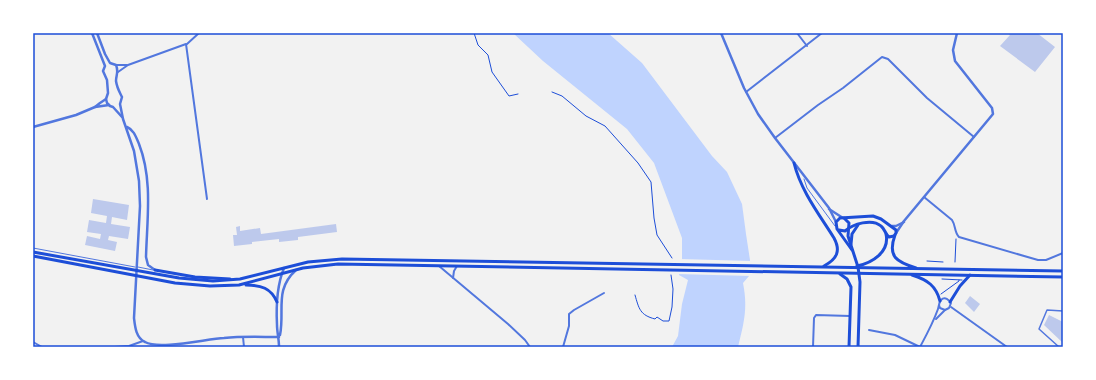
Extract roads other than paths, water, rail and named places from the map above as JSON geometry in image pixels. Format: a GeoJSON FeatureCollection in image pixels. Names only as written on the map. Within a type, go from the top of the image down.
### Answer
{"type":"FeatureCollection","features":[{"type":"Feature","properties":{"kind":"main road"},"geometry":{"type":"LineString","coordinates":[[794,163],[803,188],[838,247],[838,252],[834,259],[822,267]]}},
{"type":"Feature","properties":{"kind":"main road"},"geometry":{"type":"LineString","coordinates":[[852,249],[836,227],[836,222],[839,219],[844,218],[873,216],[881,218],[895,228],[896,234],[892,249],[896,259],[903,264],[920,269]]}},
{"type":"Feature","properties":{"kind":"main road"},"geometry":{"type":"LineString","coordinates":[[844,218],[849,223],[848,228],[852,249],[859,274],[860,308],[858,346]]}},
{"type":"Feature","properties":{"kind":"main road"},"geometry":{"type":"LineString","coordinates":[[839,230],[845,231],[848,228],[866,222],[875,223],[883,228],[886,234],[886,245],[880,255],[870,262],[854,267]]}},
{"type":"Feature","properties":{"kind":"main road"},"geometry":{"type":"LineString","coordinates":[[850,236],[858,225]]}},
{"type":"Feature","properties":{"kind":"main road"},"geometry":{"type":"LineString","coordinates":[[886,234],[887,228],[892,226]]}},
{"type":"Feature","properties":{"kind":"main road"},"geometry":{"type":"LineString","coordinates":[[886,234],[890,237],[896,234]]}},
{"type":"Feature","properties":{"kind":"main road"},"geometry":{"type":"LineString","coordinates":[[33,252],[190,280],[217,281],[240,279],[311,261],[336,259],[1063,271]]}},
{"type":"Feature","properties":{"kind":"main road"},"geometry":{"type":"LineString","coordinates":[[33,256],[188,285],[222,286],[243,284],[313,266],[333,264],[970,274],[1063,277]]}},
{"type":"Feature","properties":{"kind":"main road"},"geometry":{"type":"LineString","coordinates":[[155,270],[195,277],[240,279]]}},
{"type":"Feature","properties":{"kind":"main road"},"geometry":{"type":"LineString","coordinates":[[838,273],[846,277],[850,284],[849,347]]}},
{"type":"Feature","properties":{"kind":"main road"},"geometry":{"type":"LineString","coordinates":[[907,274],[929,282],[937,292],[940,303]]}},
{"type":"Feature","properties":{"kind":"main road"},"geometry":{"type":"LineString","coordinates":[[950,302],[970,274]]}},
{"type":"Feature","properties":{"kind":"main road"},"geometry":{"type":"LineString","coordinates":[[243,284],[266,288],[272,293],[277,302]]}},
{"type":"Feature","properties":{"kind":"street"},"geometry":{"type":"LineString","coordinates":[[92,33],[105,66],[103,71],[107,80],[108,90],[106,99],[109,105]]}},
{"type":"Feature","properties":{"kind":"street"},"geometry":{"type":"LineString","coordinates":[[97,33],[110,63],[116,65],[128,65]]}},
{"type":"Feature","properties":{"kind":"street"},"geometry":{"type":"LineString","coordinates":[[118,72],[128,65],[186,44],[199,33]]}},
{"type":"Feature","properties":{"kind":"street"},"geometry":{"type":"LineString","coordinates":[[721,33],[746,92],[758,114],[829,208],[836,222]]}},
{"type":"Feature","properties":{"kind":"street"},"geometry":{"type":"LineString","coordinates":[[797,33],[807,46]]}},
{"type":"Feature","properties":{"kind":"street"},"geometry":{"type":"LineString","coordinates":[[746,92],[822,33]]}},
{"type":"Feature","properties":{"kind":"street"},"geometry":{"type":"LineString","coordinates":[[896,234],[904,221],[992,117],[993,111],[956,61],[953,50],[957,33]]}},
{"type":"Feature","properties":{"kind":"street"},"geometry":{"type":"LineString","coordinates":[[186,44],[207,199]]}},
{"type":"Feature","properties":{"kind":"street"},"geometry":{"type":"LineString","coordinates":[[775,138],[882,57],[888,59],[927,98],[974,137]]}},
{"type":"Feature","properties":{"kind":"street"},"geometry":{"type":"LineString","coordinates":[[105,66],[110,63]]}},
{"type":"Feature","properties":{"kind":"street"},"geometry":{"type":"LineString","coordinates":[[116,65],[118,72],[116,81],[117,89],[122,97],[120,104],[123,119],[134,151],[139,181],[140,206],[135,304],[137,335],[143,341],[161,345],[244,337],[279,337]]}},
{"type":"Feature","properties":{"kind":"street"},"geometry":{"type":"LineString","coordinates":[[95,107],[106,99]]}},
{"type":"Feature","properties":{"kind":"street"},"geometry":{"type":"LineString","coordinates":[[113,107],[120,104]]}},
{"type":"Feature","properties":{"kind":"street"},"geometry":{"type":"LineString","coordinates":[[33,126],[69,117],[95,107],[109,105],[113,107],[123,119]]}},
{"type":"Feature","properties":{"kind":"street"},"geometry":{"type":"LineString","coordinates":[[126,126],[133,131],[146,166],[148,195],[146,257],[148,265],[155,270]]}},
{"type":"Feature","properties":{"kind":"street"},"geometry":{"type":"LineString","coordinates":[[924,198],[952,220],[954,223],[955,233],[959,237],[1038,260],[1046,260],[1063,253]]}},
{"type":"Feature","properties":{"kind":"street"},"geometry":{"type":"LineString","coordinates":[[829,208],[844,218]]}},
{"type":"Feature","properties":{"kind":"street"},"geometry":{"type":"LineString","coordinates":[[892,226],[896,226],[904,221]]}},
{"type":"Feature","properties":{"kind":"street"},"geometry":{"type":"LineString","coordinates":[[439,266],[508,324],[525,340],[530,347]]}},
{"type":"Feature","properties":{"kind":"street"},"geometry":{"type":"LineString","coordinates":[[453,278],[454,271],[458,266]]}},
{"type":"Feature","properties":{"kind":"street"},"geometry":{"type":"LineString","coordinates":[[279,347],[277,302],[281,274],[284,267]]}},
{"type":"Feature","properties":{"kind":"street"},"geometry":{"type":"LineString","coordinates":[[279,337],[281,326],[282,292],[287,280],[296,270]]}},
{"type":"Feature","properties":{"kind":"street"},"geometry":{"type":"LineString","coordinates":[[563,347],[570,326],[569,314],[604,294]]}},
{"type":"Feature","properties":{"kind":"street"},"geometry":{"type":"LineString","coordinates":[[869,330],[895,335],[920,347],[935,320],[942,299],[946,298],[950,302],[950,307]]}},
{"type":"Feature","properties":{"kind":"street"},"geometry":{"type":"LineString","coordinates":[[940,303],[942,309],[945,310]]}},
{"type":"Feature","properties":{"kind":"street"},"geometry":{"type":"LineString","coordinates":[[935,320],[950,307]]}},
{"type":"Feature","properties":{"kind":"street"},"geometry":{"type":"LineString","coordinates":[[950,307],[1007,347]]}},
{"type":"Feature","properties":{"kind":"street"},"geometry":{"type":"LineString","coordinates":[[1058,347],[1039,329],[1047,310],[1063,311]]}},
{"type":"Feature","properties":{"kind":"street"},"geometry":{"type":"LineString","coordinates":[[813,347],[814,318],[816,315],[850,316]]}},
{"type":"Feature","properties":{"kind":"street"},"geometry":{"type":"LineString","coordinates":[[244,337],[244,347]]}},
{"type":"Feature","properties":{"kind":"street"},"geometry":{"type":"LineString","coordinates":[[115,347],[132,346],[143,341]]}},
{"type":"Feature","properties":{"kind":"street"},"geometry":{"type":"LineString","coordinates":[[192,341],[192,347]]}},
{"type":"Feature","properties":{"kind":"street"},"geometry":{"type":"LineString","coordinates":[[33,342],[42,347]]}},
{"type":"Feature","properties":{"kind":"lane"},"geometry":{"type":"LineString","coordinates":[[804,176],[807,188],[836,227]]}},
{"type":"Feature","properties":{"kind":"lane"},"geometry":{"type":"LineString","coordinates":[[33,248],[155,270]]}},
{"type":"Feature","properties":{"kind":"water"},"geometry":{"type":"Polygon","coordinates":[[[513,33],[608,33],[642,63],[712,156],[727,172],[742,204],[750,260],[749,276],[743,283],[745,315],[738,347],[672,347],[678,336],[682,304],[688,280],[679,275],[682,259],[682,238],[654,163],[627,129],[543,61],[513,33]]]}}]}
